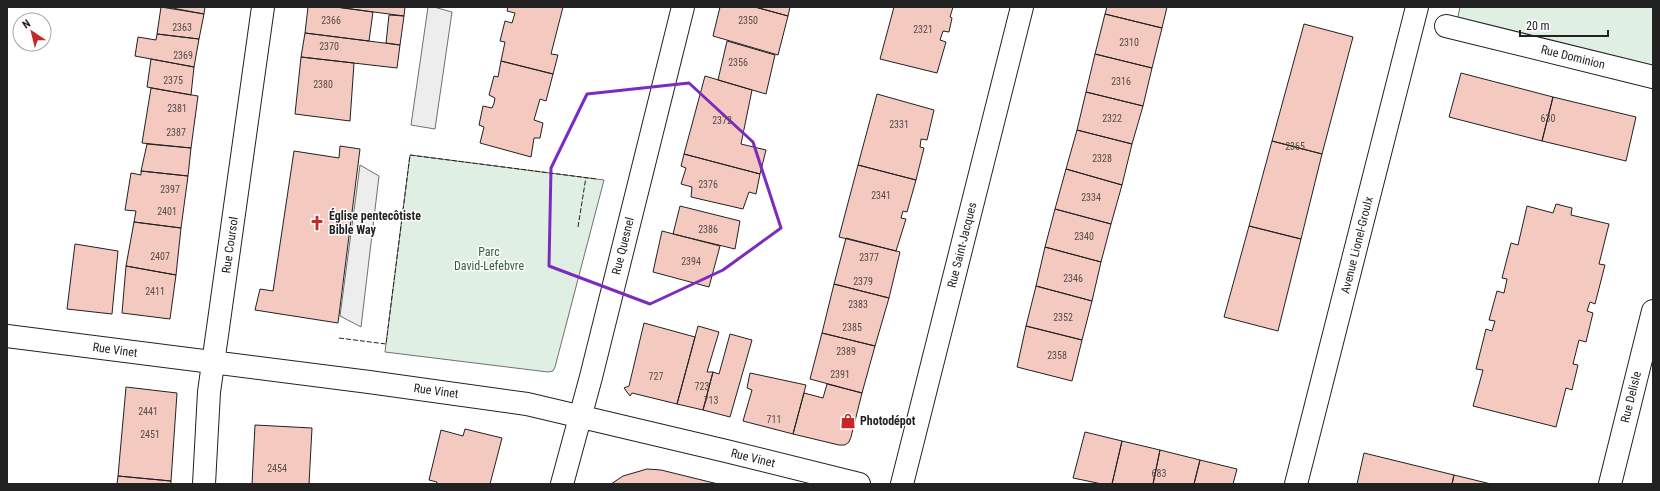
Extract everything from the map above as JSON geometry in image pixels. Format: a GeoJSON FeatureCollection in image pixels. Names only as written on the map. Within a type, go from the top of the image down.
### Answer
{"type":"FeatureCollection","features":[{"type":"Feature","properties":{"kind":"street","name":"Rue Coursol"},"geometry":{"type":"LineString","coordinates":[[204,484],[208,400],[263,7]]}},
{"type":"Feature","properties":{"kind":"street","name":"Rue Quesnel"},"geometry":{"type":"LineString","coordinates":[[562,484],[594,366],[683,7]]}},
{"type":"Feature","properties":{"kind":"street","name":"Rue Saint-Jacques"},"geometry":{"type":"LineString","coordinates":[[902,484],[1022,7]]}},
{"type":"Feature","properties":{"kind":"street","name":"Avenue Lionel-Groulx"},"geometry":{"type":"LineString","coordinates":[[1296,484],[1417,7]]}},
{"type":"Feature","properties":{"kind":"street","name":"Rue Dominion"},"geometry":{"type":"LineString","coordinates":[[1446,26],[1653,77]]}},
{"type":"Feature","properties":{"kind":"street","name":"Rue Delisle"},"geometry":{"type":"LineString","coordinates":[[1610,484],[1653,311]]}},
{"type":"Feature","properties":{"kind":"street","name":"Rue Vinet"},"geometry":{"type":"LineString","coordinates":[[7,336],[369,382],[527,404],[859,484]]}},
{"type":"Feature","properties":{"kind":"highlighted area"},"geometry":{"type":"Polygon","coordinates":[[[689,83],[753,142],[781,228],[723,270],[650,304],[549,266],[551,168],[587,94],[689,83]]]}},
{"type":"Feature","properties":{"kind":"green space"},"geometry":{"type":"Polygon","coordinates":[[[1460,7],[1653,7],[1653,72],[1457,21],[1460,7]]]}},
{"type":"Feature","properties":{"kind":"green space","name":"Parc David-Lefebvre"},"geometry":{"type":"Polygon","coordinates":[[[410,155],[604,180],[553,371],[548,372],[385,352],[410,155]]]}},
{"type":"Feature","properties":{"kind":"shaded area"},"geometry":{"type":"Polygon","coordinates":[[[428,7],[434,7],[452,12],[435,129],[411,125],[428,7]]]}},
{"type":"Feature","properties":{"kind":"shaded area"},"geometry":{"type":"Polygon","coordinates":[[[360,165],[379,176],[361,327],[340,316],[360,165]]]}},
{"type":"Feature","properties":{"kind":"building"},"geometry":{"type":"Polygon","coordinates":[[[161,7],[204,14],[199,39],[157,34],[161,7]]]}},
{"type":"Feature","properties":{"kind":"building"},"geometry":{"type":"Polygon","coordinates":[[[167,7],[205,7],[204,14],[167,7]]]}},
{"type":"Feature","properties":{"kind":"building"},"geometry":{"type":"Polygon","coordinates":[[[308,7],[336,7],[373,12],[369,41],[305,33],[308,7]]]}},
{"type":"Feature","properties":{"kind":"building"},"geometry":{"type":"Polygon","coordinates":[[[336,7],[405,7],[404,16],[336,7]]]}},
{"type":"Feature","properties":{"kind":"building"},"geometry":{"type":"Polygon","coordinates":[[[508,7],[563,7],[551,54],[558,55],[553,74],[501,61],[505,42],[500,41],[505,21],[512,23],[515,13],[507,11],[508,7]]]}},
{"type":"Feature","properties":{"kind":"building"},"geometry":{"type":"Polygon","coordinates":[[[720,7],[755,7],[788,16],[778,55],[713,36],[720,7]]]}},
{"type":"Feature","properties":{"kind":"building"},"geometry":{"type":"Polygon","coordinates":[[[755,7],[790,7],[788,16],[755,7]]]}},
{"type":"Feature","properties":{"kind":"building"},"geometry":{"type":"Polygon","coordinates":[[[894,7],[953,7],[950,17],[952,18],[949,32],[943,31],[940,40],[946,42],[937,73],[880,59],[894,7]]]}},
{"type":"Feature","properties":{"kind":"building"},"geometry":{"type":"Polygon","coordinates":[[[1107,7],[1167,7],[1162,28],[1105,14],[1107,7]]]}},
{"type":"Feature","properties":{"kind":"building"},"geometry":{"type":"Polygon","coordinates":[[[1105,14],[1162,28],[1152,68],[1095,54],[1105,14]]]}},
{"type":"Feature","properties":{"kind":"building"},"geometry":{"type":"Polygon","coordinates":[[[389,15],[404,16],[400,45],[386,43],[389,15]]]}},
{"type":"Feature","properties":{"kind":"building"},"geometry":{"type":"Polygon","coordinates":[[[1304,24],[1353,37],[1322,154],[1272,141],[1304,24]]]}},
{"type":"Feature","properties":{"kind":"building"},"geometry":{"type":"Polygon","coordinates":[[[305,33],[400,45],[397,68],[301,57],[305,33]]]}},
{"type":"Feature","properties":{"kind":"building"},"geometry":{"type":"Polygon","coordinates":[[[157,34],[199,39],[194,67],[135,56],[138,37],[156,40],[157,34]]]}},
{"type":"Feature","properties":{"kind":"building"},"geometry":{"type":"Polygon","coordinates":[[[727,41],[775,55],[766,94],[718,80],[727,41]]]}},
{"type":"Feature","properties":{"kind":"building"},"geometry":{"type":"Polygon","coordinates":[[[1095,54],[1152,68],[1143,106],[1086,92],[1095,54]]]}},
{"type":"Feature","properties":{"kind":"building"},"geometry":{"type":"Polygon","coordinates":[[[301,57],[354,63],[350,121],[295,114],[301,57]]]}},
{"type":"Feature","properties":{"kind":"building"},"geometry":{"type":"Polygon","coordinates":[[[151,59],[194,67],[191,95],[147,87],[151,59]]]}},
{"type":"Feature","properties":{"kind":"building"},"geometry":{"type":"Polygon","coordinates":[[[501,61],[553,74],[546,101],[540,99],[534,120],[543,123],[540,138],[534,138],[531,157],[480,143],[484,127],[479,125],[483,106],[492,108],[494,103],[495,98],[489,95],[494,76],[498,77],[501,61]]]}},
{"type":"Feature","properties":{"kind":"building"},"geometry":{"type":"Polygon","coordinates":[[[1461,73],[1553,97],[1542,141],[1449,117],[1461,73]]]}},
{"type":"Feature","properties":{"kind":"building"},"geometry":{"type":"Polygon","coordinates":[[[705,76],[752,90],[741,144],[766,150],[760,174],[684,154],[705,76]]]}},
{"type":"Feature","properties":{"kind":"building"},"geometry":{"type":"Polygon","coordinates":[[[151,88],[198,96],[191,148],[142,143],[151,88]]]}},
{"type":"Feature","properties":{"kind":"building"},"geometry":{"type":"Polygon","coordinates":[[[1086,92],[1143,106],[1132,144],[1077,130],[1086,92]]]}},
{"type":"Feature","properties":{"kind":"building"},"geometry":{"type":"Polygon","coordinates":[[[877,94],[934,110],[927,140],[921,139],[920,147],[924,148],[916,180],[858,165],[877,94]]]}},
{"type":"Feature","properties":{"kind":"building"},"geometry":{"type":"Polygon","coordinates":[[[1553,97],[1636,117],[1626,161],[1542,141],[1553,97]]]}},
{"type":"Feature","properties":{"kind":"building"},"geometry":{"type":"Polygon","coordinates":[[[1077,130],[1132,144],[1122,185],[1066,169],[1077,130]]]}},
{"type":"Feature","properties":{"kind":"building"},"geometry":{"type":"Polygon","coordinates":[[[1272,141],[1322,154],[1301,239],[1249,226],[1272,141]]]}},
{"type":"Feature","properties":{"kind":"building"},"geometry":{"type":"Polygon","coordinates":[[[147,144],[191,148],[188,176],[141,171],[147,144]]]}},
{"type":"Feature","properties":{"kind":"building","name":"Église pentecôtiste Bible Way"},"geometry":{"type":"Polygon","coordinates":[[[340,146],[360,149],[338,323],[255,310],[260,289],[273,291],[294,151],[339,158],[340,146]]]}},
{"type":"Feature","properties":{"kind":"building"},"geometry":{"type":"Polygon","coordinates":[[[684,154],[760,174],[756,194],[749,192],[743,209],[691,197],[692,187],[681,184],[686,168],[681,166],[684,154]]]}},
{"type":"Feature","properties":{"kind":"building"},"geometry":{"type":"Polygon","coordinates":[[[858,165],[916,180],[907,212],[903,211],[901,218],[906,219],[896,251],[839,237],[858,165]]]}},
{"type":"Feature","properties":{"kind":"building"},"geometry":{"type":"Polygon","coordinates":[[[1066,169],[1122,185],[1111,224],[1055,209],[1066,169]]]}},
{"type":"Feature","properties":{"kind":"building"},"geometry":{"type":"Polygon","coordinates":[[[141,171],[188,176],[181,228],[134,222],[136,211],[125,210],[131,173],[141,175],[141,171]]]}},
{"type":"Feature","properties":{"kind":"building"},"geometry":{"type":"Polygon","coordinates":[[[1556,204],[1572,208],[1571,215],[1609,224],[1599,264],[1605,265],[1595,304],[1590,302],[1587,311],[1593,313],[1586,342],[1579,340],[1573,364],[1578,365],[1572,390],[1566,388],[1556,427],[1473,406],[1483,370],[1476,369],[1486,329],[1492,331],[1495,321],[1489,320],[1497,291],[1504,293],[1507,279],[1502,278],[1511,243],[1518,245],[1527,206],[1553,213],[1556,204]]]}},
{"type":"Feature","properties":{"kind":"building"},"geometry":{"type":"Polygon","coordinates":[[[680,206],[740,221],[735,249],[673,234],[680,206]]]}},
{"type":"Feature","properties":{"kind":"building"},"geometry":{"type":"Polygon","coordinates":[[[1055,209],[1111,224],[1101,262],[1045,247],[1055,209]]]}},
{"type":"Feature","properties":{"kind":"building"},"geometry":{"type":"Polygon","coordinates":[[[134,222],[181,228],[176,275],[126,266],[134,222]]]}},
{"type":"Feature","properties":{"kind":"building"},"geometry":{"type":"Polygon","coordinates":[[[1249,226],[1301,239],[1278,331],[1224,317],[1249,226]]]}},
{"type":"Feature","properties":{"kind":"building"},"geometry":{"type":"Polygon","coordinates":[[[662,231],[720,246],[709,287],[653,272],[662,231]]]}},
{"type":"Feature","properties":{"kind":"building"},"geometry":{"type":"Polygon","coordinates":[[[846,238],[900,252],[889,298],[834,284],[846,238]]]}},
{"type":"Feature","properties":{"kind":"building"},"geometry":{"type":"Polygon","coordinates":[[[75,244],[118,251],[112,314],[67,309],[75,244]]]}},
{"type":"Feature","properties":{"kind":"building"},"geometry":{"type":"Polygon","coordinates":[[[1045,247],[1101,262],[1092,301],[1036,286],[1045,247]]]}},
{"type":"Feature","properties":{"kind":"building"},"geometry":{"type":"Polygon","coordinates":[[[126,266],[176,275],[170,319],[122,313],[126,266]]]}},
{"type":"Feature","properties":{"kind":"building"},"geometry":{"type":"Polygon","coordinates":[[[834,284],[889,298],[875,346],[822,333],[834,284]]]}},
{"type":"Feature","properties":{"kind":"building"},"geometry":{"type":"Polygon","coordinates":[[[1036,286],[1092,301],[1082,340],[1026,326],[1036,286]]]}},
{"type":"Feature","properties":{"kind":"building"},"geometry":{"type":"Polygon","coordinates":[[[644,323],[695,337],[677,404],[632,393],[630,396],[624,388],[629,386],[644,323]]]}},
{"type":"Feature","properties":{"kind":"building"},"geometry":{"type":"Polygon","coordinates":[[[698,326],[719,332],[707,372],[713,372],[703,410],[677,404],[698,326]]]}},
{"type":"Feature","properties":{"kind":"building"},"geometry":{"type":"Polygon","coordinates":[[[1026,326],[1082,340],[1072,381],[1017,367],[1026,326]]]}},
{"type":"Feature","properties":{"kind":"building"},"geometry":{"type":"Polygon","coordinates":[[[822,333],[875,346],[862,393],[810,379],[822,333]]]}},
{"type":"Feature","properties":{"kind":"building"},"geometry":{"type":"Polygon","coordinates":[[[730,334],[752,340],[730,417],[703,410],[713,372],[719,374],[730,334]]]}},
{"type":"Feature","properties":{"kind":"building"},"geometry":{"type":"Polygon","coordinates":[[[750,373],[806,385],[793,434],[743,421],[752,390],[747,388],[750,373]]]}},
{"type":"Feature","properties":{"kind":"building"},"geometry":{"type":"Polygon","coordinates":[[[827,384],[862,393],[851,437],[849,442],[845,445],[839,445],[793,434],[804,393],[823,398],[827,384]]]}},
{"type":"Feature","properties":{"kind":"building"},"geometry":{"type":"Polygon","coordinates":[[[126,387],[177,393],[171,481],[118,476],[126,387]]]}},
{"type":"Feature","properties":{"kind":"building"},"geometry":{"type":"Polygon","coordinates":[[[255,425],[312,428],[309,484],[252,484],[255,425]]]}},
{"type":"Feature","properties":{"kind":"building"},"geometry":{"type":"Polygon","coordinates":[[[465,429],[502,438],[490,484],[436,484],[437,482],[429,480],[441,430],[463,436],[465,429]]]}},
{"type":"Feature","properties":{"kind":"building"},"geometry":{"type":"Polygon","coordinates":[[[1085,432],[1122,441],[1112,484],[1102,484],[1073,478],[1085,432]]]}},
{"type":"Feature","properties":{"kind":"building"},"geometry":{"type":"Polygon","coordinates":[[[1122,441],[1160,450],[1153,484],[1112,484],[1122,441]]]}},
{"type":"Feature","properties":{"kind":"building"},"geometry":{"type":"Polygon","coordinates":[[[1160,450],[1200,460],[1194,484],[1153,484],[1160,450]]]}},
{"type":"Feature","properties":{"kind":"building"},"geometry":{"type":"Polygon","coordinates":[[[1364,453],[1454,475],[1452,484],[1357,484],[1364,453]]]}},
{"type":"Feature","properties":{"kind":"building"},"geometry":{"type":"Polygon","coordinates":[[[1200,460],[1237,469],[1233,484],[1194,484],[1200,460]]]}},
{"type":"Feature","properties":{"kind":"building"},"geometry":{"type":"Polygon","coordinates":[[[647,469],[661,470],[718,484],[611,484],[623,476],[647,469]]]}},
{"type":"Feature","properties":{"kind":"building"},"geometry":{"type":"Polygon","coordinates":[[[1454,475],[1491,484],[1452,484],[1454,475]]]}},
{"type":"Feature","properties":{"kind":"building"},"geometry":{"type":"Polygon","coordinates":[[[118,476],[171,481],[171,484],[117,484],[118,476]]]}},
{"type":"Feature","properties":{"kind":"fence"},"geometry":{"type":"LineString","coordinates":[[339,338],[386,344],[410,155],[597,179]]}},
{"type":"Feature","properties":{"kind":"fence"},"geometry":{"type":"LineString","coordinates":[[578,227],[586,177]]}},
{"type":"Feature","properties":{"kind":"place","name":"Église pentecôtiste Bible Way"},"geometry":{"type":"Point","coordinates":[317,223]}},
{"type":"Feature","properties":{"kind":"place","name":"Photodépot"},"geometry":{"type":"Point","coordinates":[848,421]}}]}
